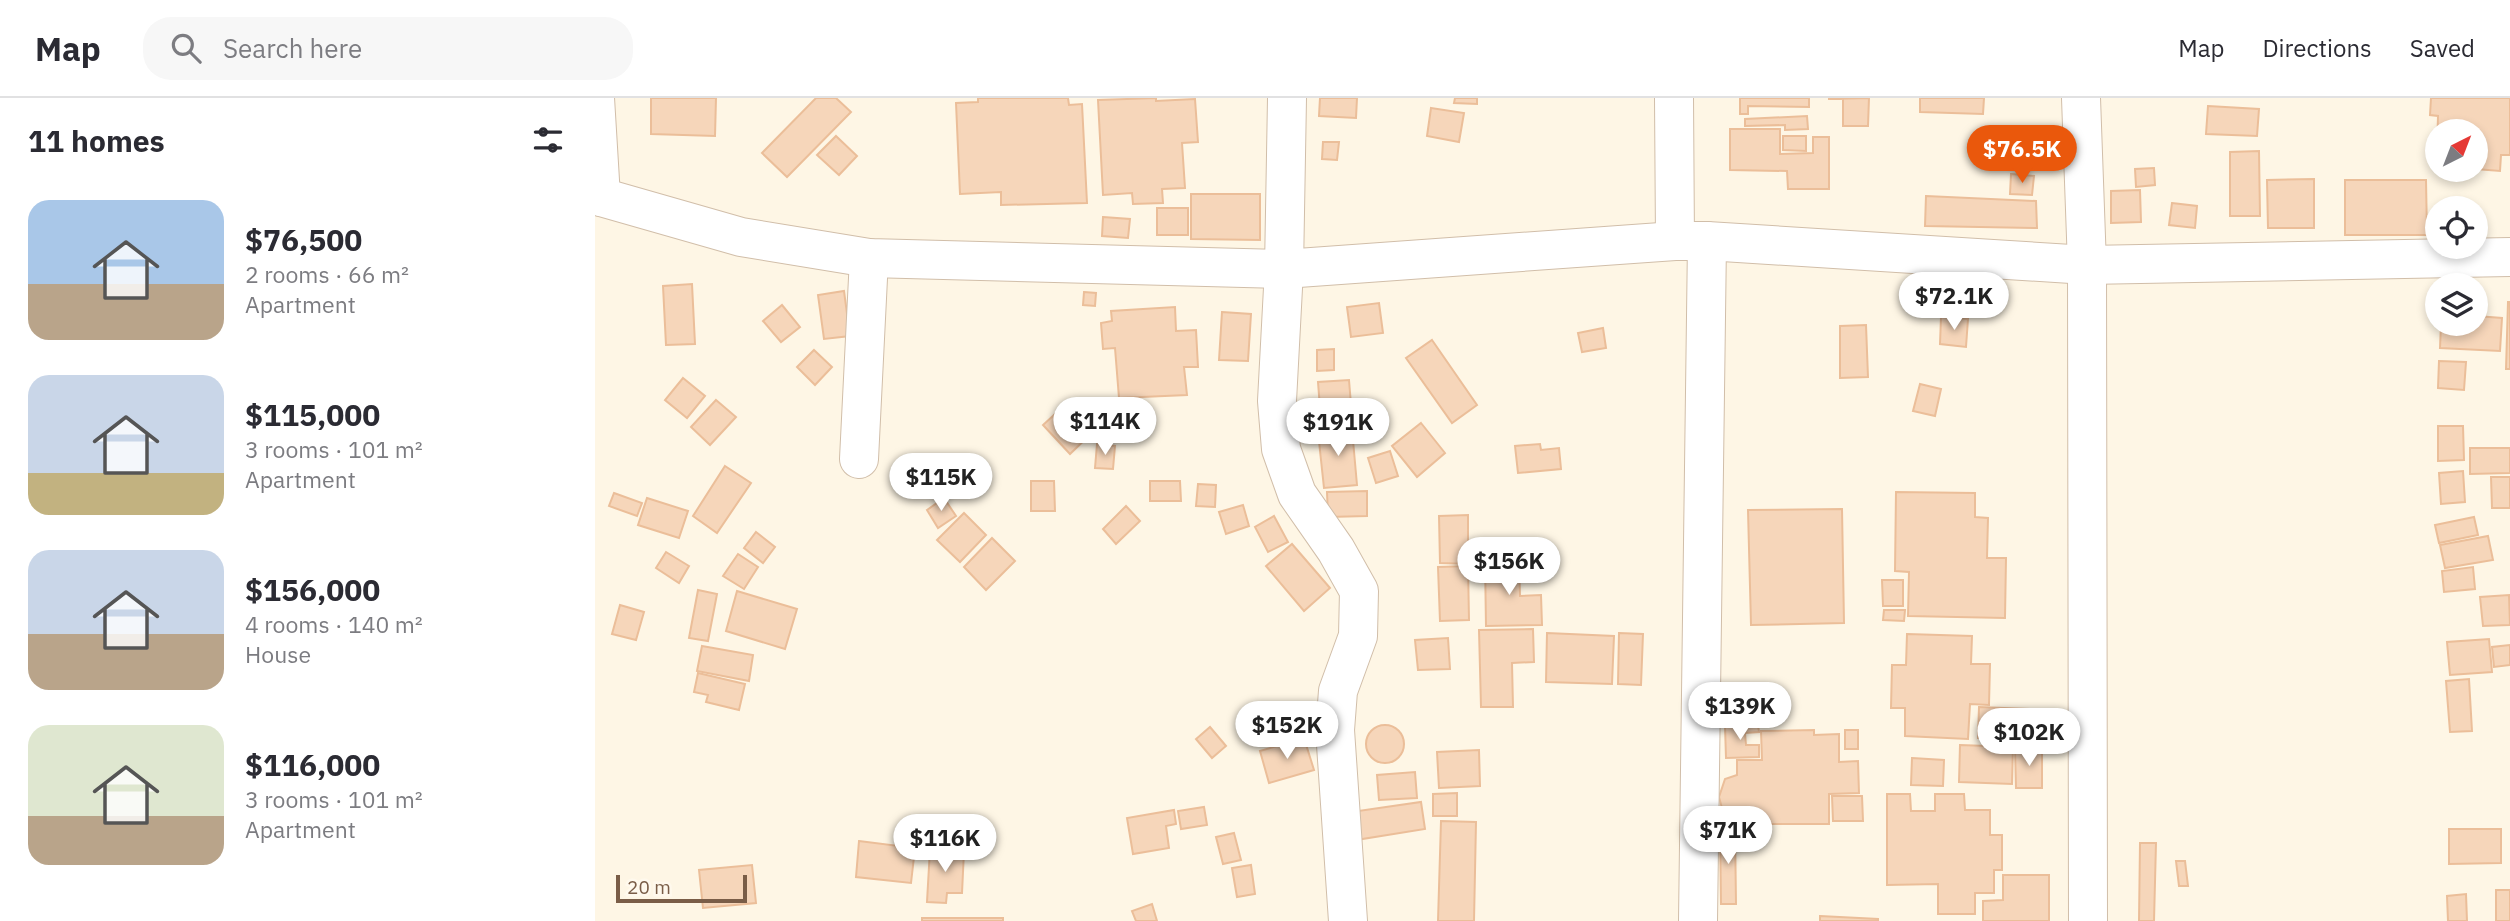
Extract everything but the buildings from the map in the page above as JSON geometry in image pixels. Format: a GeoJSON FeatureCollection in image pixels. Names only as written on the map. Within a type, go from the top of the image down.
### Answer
{"type":"FeatureCollection","features":[{"type":"Feature","properties":{"kind":"street"},"geometry":{"type":"LineString","coordinates":[[595,98],[598,196],[741,237],[869,258],[1284,270],[1691,241],[2087,265],[2510,257]]}},
{"type":"Feature","properties":{"kind":"street"},"geometry":{"type":"LineString","coordinates":[[1287,98],[1284,270],[1277,401],[1281,449],[1297,495],[1336,550],[1359,591],[1358,636],[1338,691],[1335,730],[1348,921]]}},
{"type":"Feature","properties":{"kind":"street"},"geometry":{"type":"LineString","coordinates":[[1674,98],[1691,241],[1698,921]]}},
{"type":"Feature","properties":{"kind":"street"},"geometry":{"type":"LineString","coordinates":[[2081,98],[2087,265],[2088,921]]}},
{"type":"Feature","properties":{"kind":"street"},"geometry":{"type":"LineString","coordinates":[[859,458],[869,258]]}}]}
